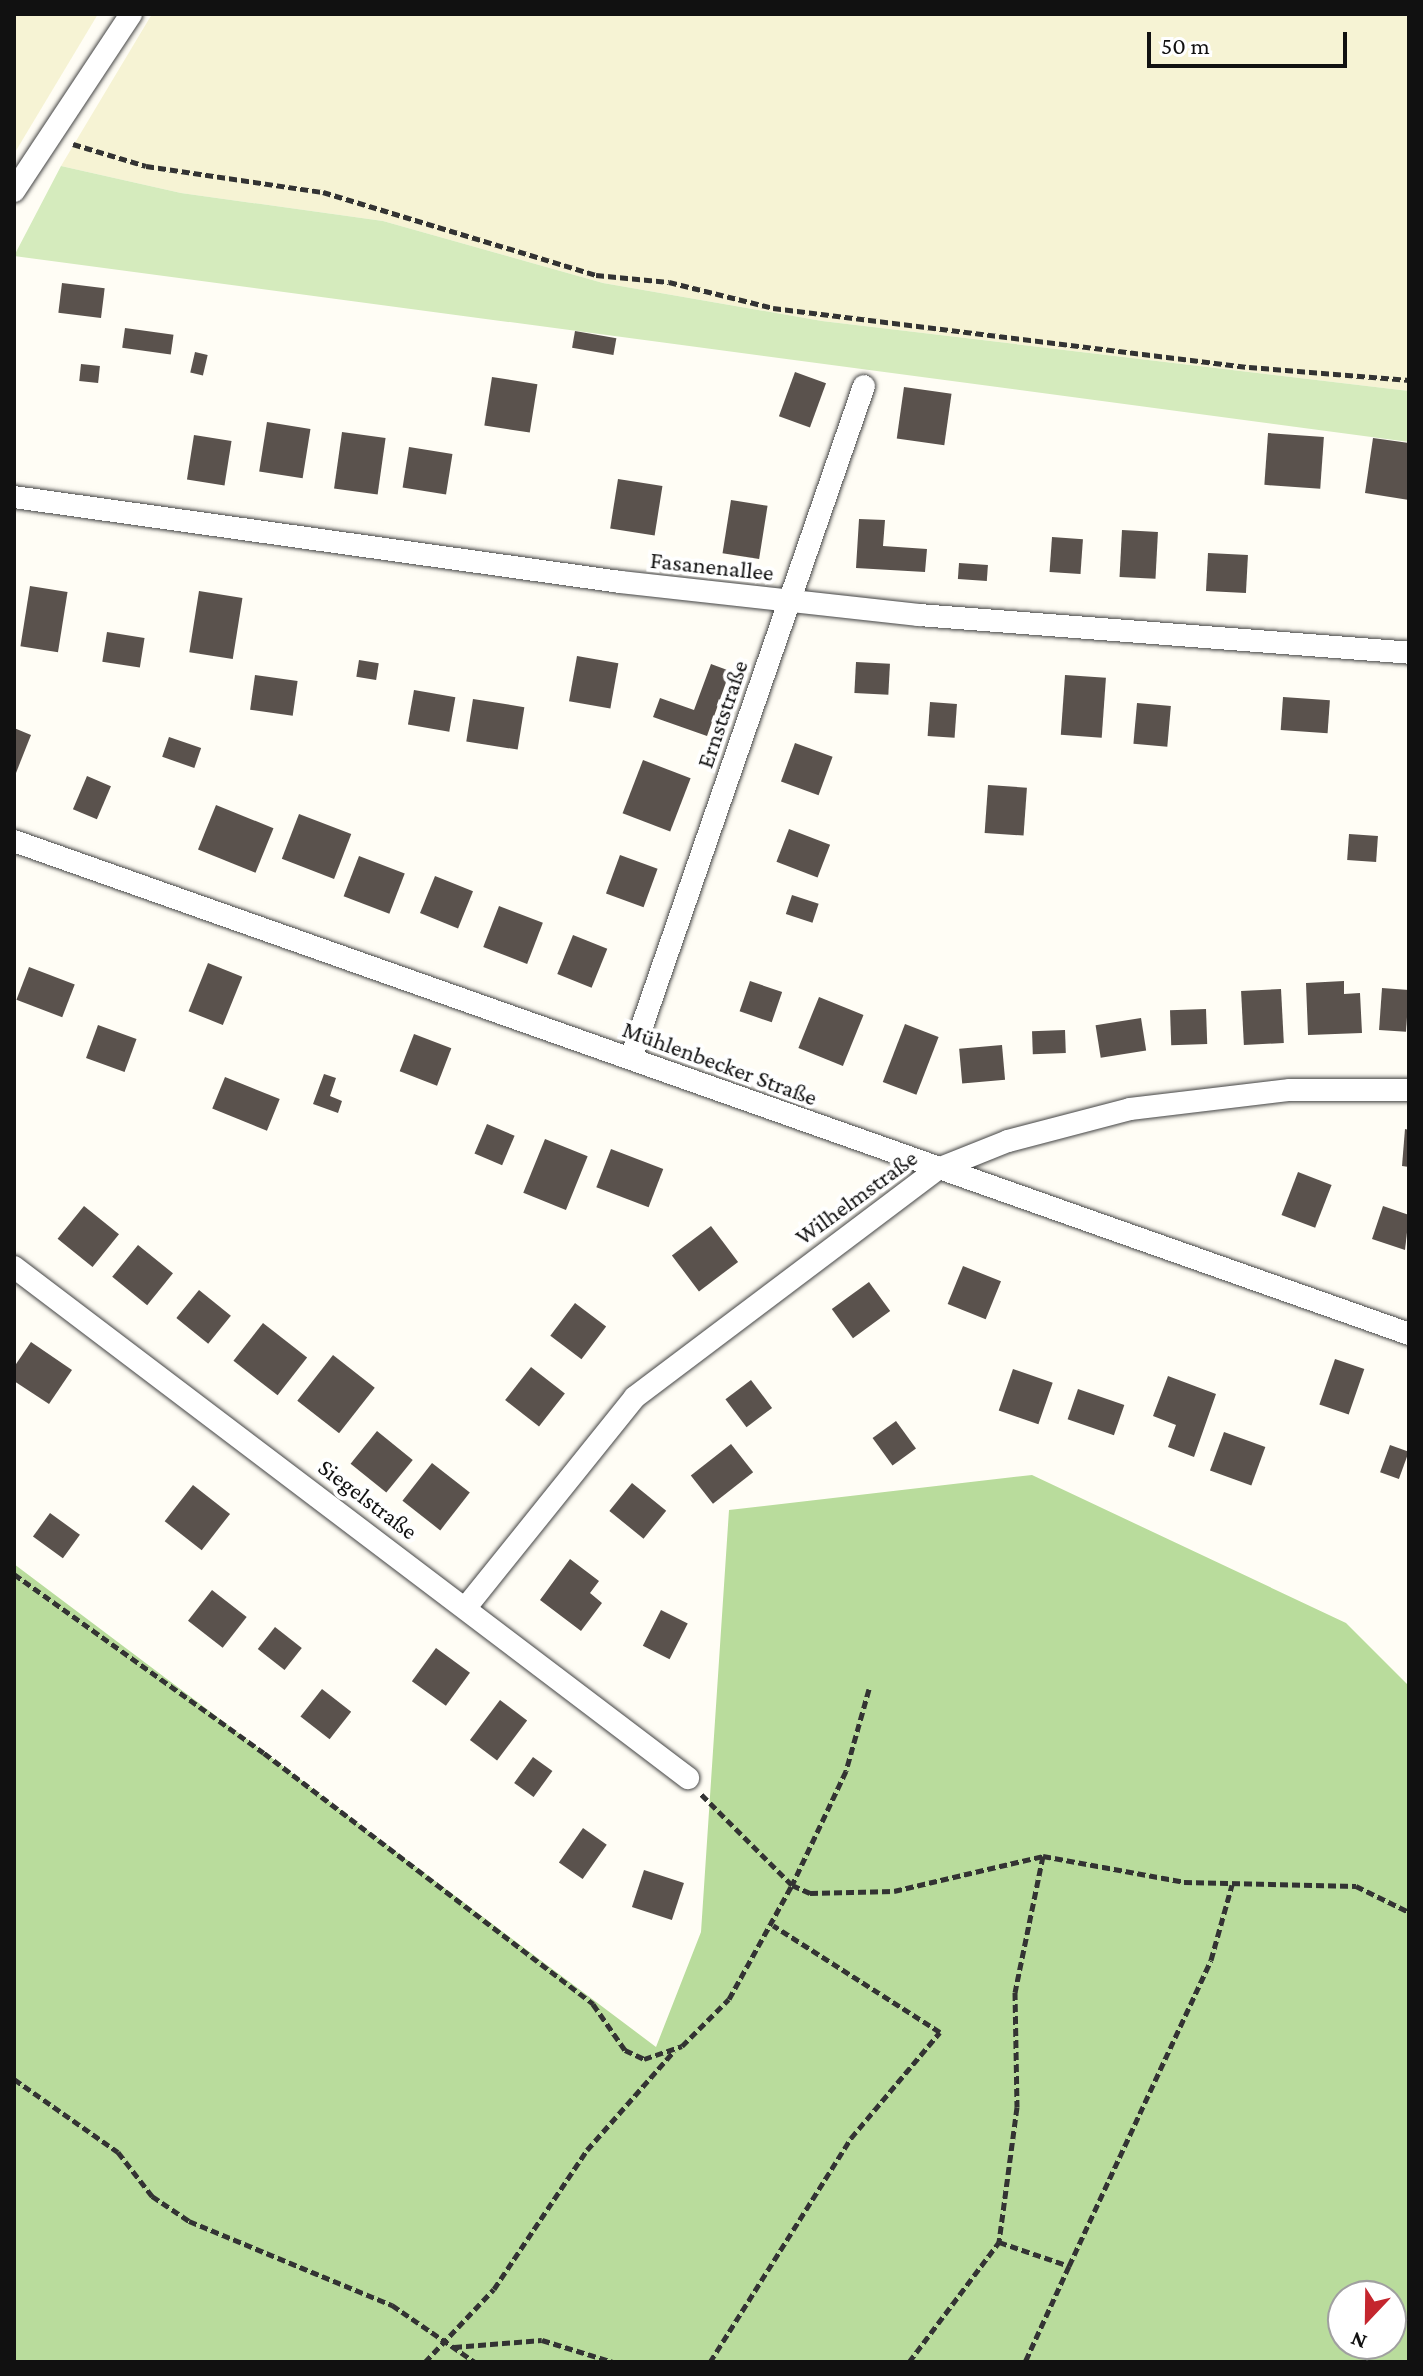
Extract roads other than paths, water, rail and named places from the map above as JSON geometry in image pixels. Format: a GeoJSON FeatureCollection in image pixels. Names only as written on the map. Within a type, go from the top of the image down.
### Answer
{"type":"FeatureCollection","features":[{"type":"Feature","properties":{"kind":"street"},"geometry":{"type":"LineString","coordinates":[[14,191],[131,14]]}},
{"type":"Feature","properties":{"kind":"street","name":"Ernststraße"},"geometry":{"type":"LineString","coordinates":[[631,1058],[864,386]]}},
{"type":"Feature","properties":{"kind":"street","name":"Fasanenallee"},"geometry":{"type":"LineString","coordinates":[[14,497],[789,600],[1409,653]]}},
{"type":"Feature","properties":{"kind":"street","name":"Mühlenbecker Straße"},"geometry":{"type":"LineString","coordinates":[[14,841],[1409,1334]]}},
{"type":"Feature","properties":{"kind":"street","name":"Wilhelmstraße"},"geometry":{"type":"LineString","coordinates":[[467,1606],[635,1397],[938,1169],[1008,1141],[1142,1107],[1276,1091],[1409,1090]]}},
{"type":"Feature","properties":{"kind":"street","name":"Siegelstraße"},"geometry":{"type":"LineString","coordinates":[[14,1267],[467,1606],[688,1778]]}}]}
